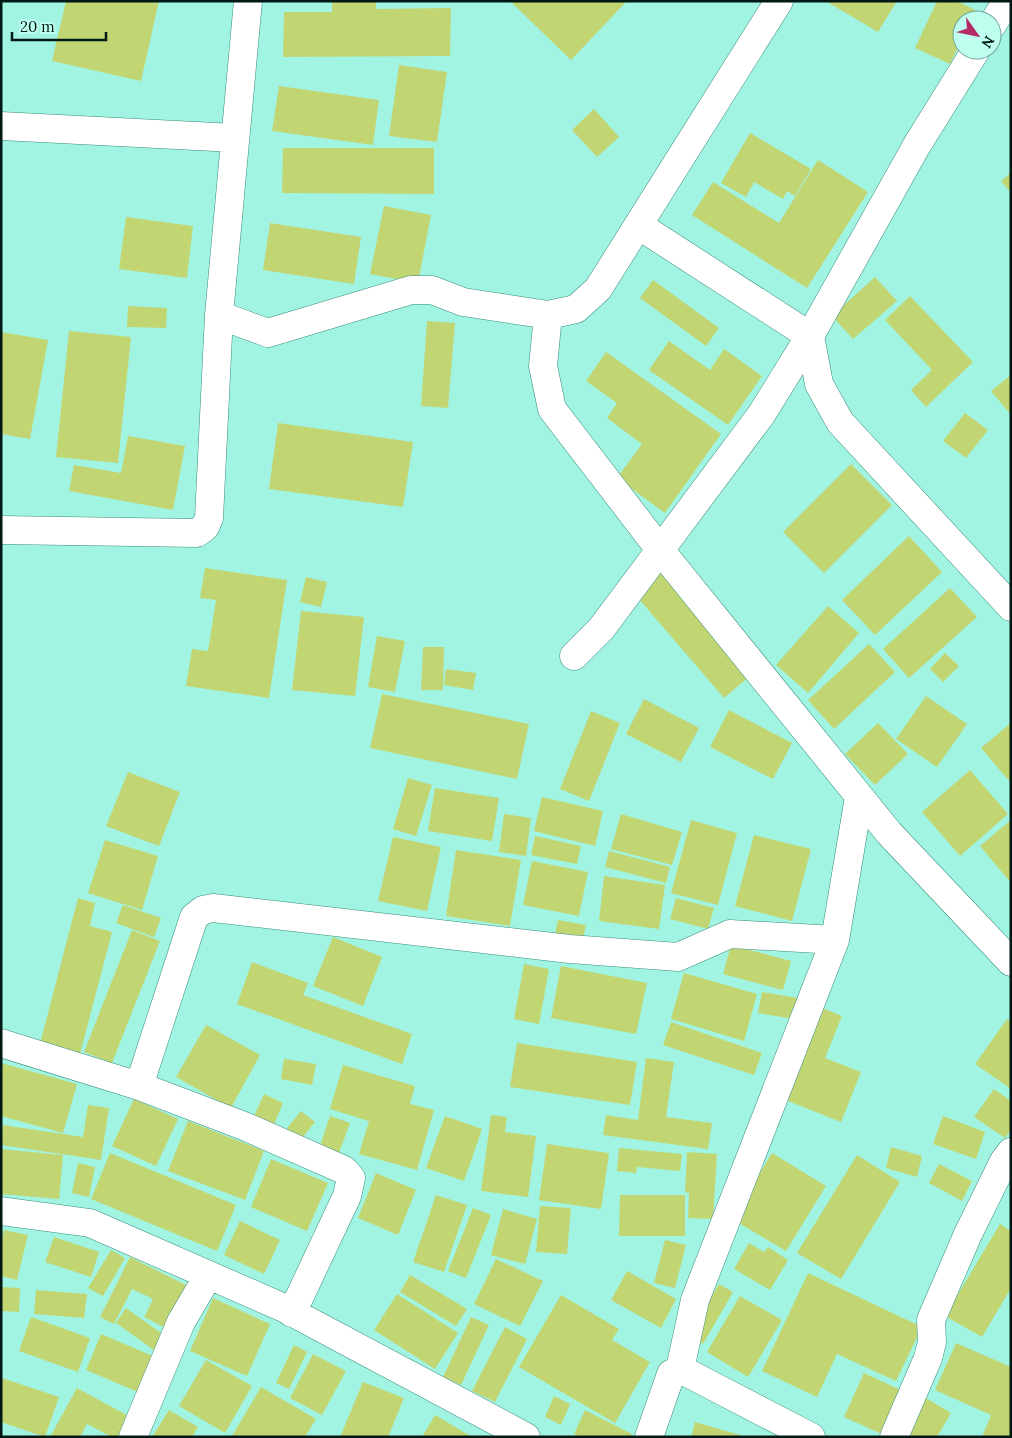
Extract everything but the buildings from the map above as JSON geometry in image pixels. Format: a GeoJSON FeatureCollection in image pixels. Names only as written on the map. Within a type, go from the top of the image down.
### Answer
{"type":"FeatureCollection","features":[{"type":"Feature","properties":{"kind":"street"},"geometry":{"type":"LineString","coordinates":[[1,530],[197,533],[205,527],[209,518],[219,315],[248,1]]}},
{"type":"Feature","properties":{"kind":"street"},"geometry":{"type":"LineString","coordinates":[[219,315],[268,334],[411,290],[432,290],[463,302],[548,315],[576,309],[598,289],[779,1]]}},
{"type":"Feature","properties":{"kind":"street"},"geometry":{"type":"LineString","coordinates":[[574,656],[601,629],[761,415],[810,336],[917,145],[970,60]]}},
{"type":"Feature","properties":{"kind":"street"},"geometry":{"type":"LineString","coordinates":[[1,126],[235,138]]}},
{"type":"Feature","properties":{"kind":"street"},"geometry":{"type":"LineString","coordinates":[[638,225],[810,336],[819,384],[840,422],[1011,607]]}},
{"type":"Feature","properties":{"kind":"street"},"geometry":{"type":"LineString","coordinates":[[548,315],[543,366],[552,409],[661,551],[859,797],[889,833],[1011,962]]}},
{"type":"Feature","properties":{"kind":"street"},"geometry":{"type":"LineString","coordinates":[[680,1369],[695,1300],[835,940],[859,797]]}},
{"type":"Feature","properties":{"kind":"street"},"geometry":{"type":"LineString","coordinates":[[139,1086],[194,917],[203,910],[213,908],[570,948],[678,957],[730,934],[835,940]]}},
{"type":"Feature","properties":{"kind":"street"},"geometry":{"type":"LineString","coordinates":[[1,1043],[139,1086],[244,1126],[344,1170],[351,1178],[347,1196],[292,1313]]}},
{"type":"Feature","properties":{"kind":"street"},"geometry":{"type":"LineString","coordinates":[[894,1437],[928,1358],[932,1342],[931,1320],[968,1234],[1004,1161],[1011,1152]]}},
{"type":"Feature","properties":{"kind":"street"},"geometry":{"type":"LineString","coordinates":[[1,1211],[90,1223],[292,1313],[358,1346],[526,1437]]}},
{"type":"Feature","properties":{"kind":"street"},"geometry":{"type":"LineString","coordinates":[[133,1437],[181,1322],[208,1276]]}},
{"type":"Feature","properties":{"kind":"street"},"geometry":{"type":"LineString","coordinates":[[649,1437],[670,1374],[680,1369]]}},
{"type":"Feature","properties":{"kind":"street"},"geometry":{"type":"LineString","coordinates":[[680,1369],[812,1437]]}}]}
